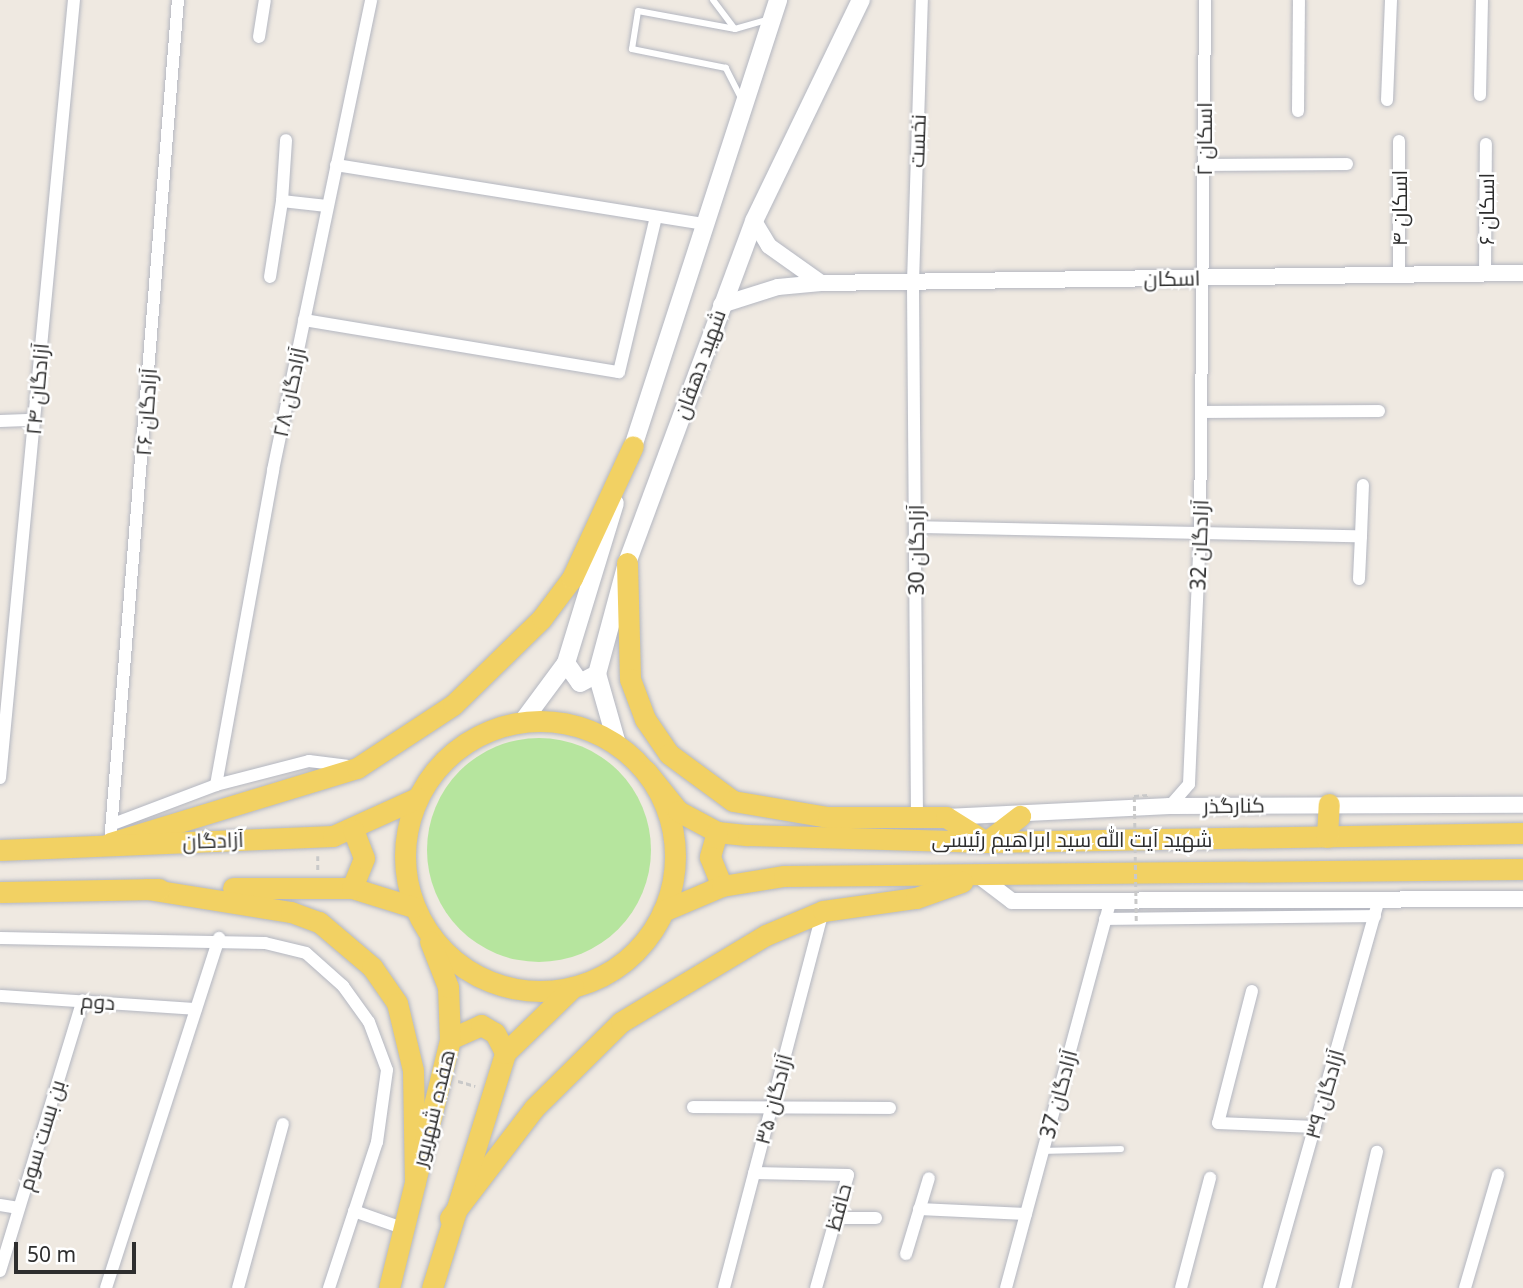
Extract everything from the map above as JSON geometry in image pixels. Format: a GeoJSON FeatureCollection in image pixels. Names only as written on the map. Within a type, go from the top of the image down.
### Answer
{"type":"FeatureCollection","features":[{"type":"Feature","properties":{"kind":"main road","name":"شهید دهقان"},"geometry":{"type":"LineString","coordinates":[[523,721],[566,663],[633,446],[706,224],[741,128],[778,0]]}},
{"type":"Feature","properties":{"kind":"main road","name":"شهید دهقان"},"geometry":{"type":"LineString","coordinates":[[597,674],[627,563],[721,305],[754,221],[861,0]]}},
{"type":"Feature","properties":{"kind":"main road"},"geometry":{"type":"LineString","coordinates":[[112,834],[357,768],[453,705],[542,618],[572,578],[633,446]]}},
{"type":"Feature","properties":{"kind":"main road"},"geometry":{"type":"LineString","coordinates":[[627,563],[630,679],[645,719],[670,754],[733,801],[776,813],[917,819],[946,817],[986,842],[1020,816]]}},
{"type":"Feature","properties":{"kind":"main road"},"geometry":{"type":"LineString","coordinates":[[566,663],[580,683],[597,674],[617,744]]}},
{"type":"Feature","properties":{"kind":"main road"},"geometry":{"type":"LineString","coordinates":[[432,1288],[450,1218],[505,1053],[573,988],[631,954],[663,911],[674,839],[665,803],[646,771],[617,744],[577,726],[523,721],[480,734],[443,761],[417,798],[406,833],[405,870],[413,907],[425,929],[467,971],[499,986],[533,992],[573,988]]}},
{"type":"Feature","properties":{"kind":"main road","name":"شهید آیت الله سید ابراهیم رئیسی"},"geometry":{"type":"LineString","coordinates":[[646,771],[678,811],[717,832],[986,842],[1523,833]]}},
{"type":"Feature","properties":{"kind":"main road","name":"آزادگان"},"geometry":{"type":"LineString","coordinates":[[0,850],[112,834],[353,830],[417,798]]}},
{"type":"Feature","properties":{"kind":"main road"},"geometry":{"type":"LineString","coordinates":[[1327,837],[1329,804]]}},
{"type":"Feature","properties":{"kind":"main road"},"geometry":{"type":"LineString","coordinates":[[352,888],[364,858],[353,830]]}},
{"type":"Feature","properties":{"kind":"main road"},"geometry":{"type":"LineString","coordinates":[[717,832],[710,857],[722,886]]}},
{"type":"Feature","properties":{"kind":"main road","name":"شهید آیت الله سید ابراهیم رئیسی"},"geometry":{"type":"LineString","coordinates":[[663,911],[722,886],[784,876],[1523,869]]}},
{"type":"Feature","properties":{"kind":"main road"},"geometry":{"type":"LineString","coordinates":[[450,1218],[534,1108],[621,1022],[766,936],[823,911],[916,898],[979,876]]}},
{"type":"Feature","properties":{"kind":"main road"},"geometry":{"type":"LineString","coordinates":[[1,895],[147,889],[352,888],[413,907]]}},
{"type":"Feature","properties":{"kind":"main road"},"geometry":{"type":"LineString","coordinates":[[147,889],[291,912],[319,922],[372,967],[397,1003],[407,1038],[416,1086],[415,1183]]}},
{"type":"Feature","properties":{"kind":"main road","name":"هفده شهریور"},"geometry":{"type":"LineString","coordinates":[[389,1284],[405,1229],[450,1040],[448,987],[425,929]]}},
{"type":"Feature","properties":{"kind":"main road"},"geometry":{"type":"LineString","coordinates":[[450,1040],[481,1025],[495,1033],[505,1053]]}},
{"type":"Feature","properties":{"kind":"street","name":"۲۴ آزادگان"},"geometry":{"type":"LineString","coordinates":[[0,778],[74,0]]}},
{"type":"Feature","properties":{"kind":"street","name":"۲۶ آزادگان"},"geometry":{"type":"LineString","coordinates":[[112,834],[178,0]]}},
{"type":"Feature","properties":{"kind":"street"},"geometry":{"type":"LineString","coordinates":[[259,37],[265,0]]}},
{"type":"Feature","properties":{"kind":"street","name":"۲۸ آزادگان"},"geometry":{"type":"LineString","coordinates":[[216,785],[304,320],[371,0]]}},
{"type":"Feature","properties":{"kind":"street","name":"نخست"},"geometry":{"type":"LineString","coordinates":[[913,282],[922,0]]}},
{"type":"Feature","properties":{"kind":"street","name":"اسکان ۲"},"geometry":{"type":"LineString","coordinates":[[1205,0],[1203,164],[1206,278]]}},
{"type":"Feature","properties":{"kind":"street"},"geometry":{"type":"LineString","coordinates":[[1298,0],[1298,111]]}},
{"type":"Feature","properties":{"kind":"street"},"geometry":{"type":"LineString","coordinates":[[1387,100],[1391,0]]}},
{"type":"Feature","properties":{"kind":"street"},"geometry":{"type":"LineString","coordinates":[[1480,94],[1482,0]]}},
{"type":"Feature","properties":{"kind":"street"},"geometry":{"type":"LineString","coordinates":[[270,277],[282,201],[286,140]]}},
{"type":"Feature","properties":{"kind":"street","name":"اسکان ۴"},"geometry":{"type":"LineString","coordinates":[[1399,141],[1399,274]]}},
{"type":"Feature","properties":{"kind":"street","name":"اسکان ۶"},"geometry":{"type":"LineString","coordinates":[[1485,273],[1486,144]]}},
{"type":"Feature","properties":{"kind":"street"},"geometry":{"type":"LineString","coordinates":[[1203,164],[1347,164]]}},
{"type":"Feature","properties":{"kind":"street"},"geometry":{"type":"LineString","coordinates":[[336,165],[706,224]]}},
{"type":"Feature","properties":{"kind":"street"},"geometry":{"type":"LineString","coordinates":[[282,201],[327,206]]}},
{"type":"Feature","properties":{"kind":"street"},"geometry":{"type":"LineString","coordinates":[[304,320],[619,372],[656,218]]}},
{"type":"Feature","properties":{"kind":"street"},"geometry":{"type":"LineString","coordinates":[[754,221],[769,246],[821,284]]}},
{"type":"Feature","properties":{"kind":"street","name":"اسکان"},"geometry":{"type":"LineString","coordinates":[[721,305],[778,287],[821,284],[1523,273]]}},
{"type":"Feature","properties":{"kind":"street","name":"آزادگان 32"},"geometry":{"type":"LineString","coordinates":[[1170,806],[1189,784],[1200,536],[1206,278]]}},
{"type":"Feature","properties":{"kind":"street","name":"آزادگان 30"},"geometry":{"type":"LineString","coordinates":[[913,282],[917,819]]}},
{"type":"Feature","properties":{"kind":"street"},"geometry":{"type":"LineString","coordinates":[[1201,412],[1379,411]]}},
{"type":"Feature","properties":{"kind":"street"},"geometry":{"type":"LineString","coordinates":[[0,421],[34,420]]}},
{"type":"Feature","properties":{"kind":"street"},"geometry":{"type":"LineString","coordinates":[[1359,579],[1363,485]]}},
{"type":"Feature","properties":{"kind":"street"},"geometry":{"type":"LineString","coordinates":[[916,527],[1200,536],[1361,536]]}},
{"type":"Feature","properties":{"kind":"street"},"geometry":{"type":"LineString","coordinates":[[112,834],[216,785],[309,761],[357,768]]}},
{"type":"Feature","properties":{"kind":"street","name":"کنارگذر"},"geometry":{"type":"LineString","coordinates":[[946,817],[1020,816],[1170,806],[1523,805]]}},
{"type":"Feature","properties":{"kind":"street"},"geometry":{"type":"LineString","coordinates":[[979,876],[1012,901],[1523,899]]}},
{"type":"Feature","properties":{"kind":"street","name":"آزادگان 37"},"geometry":{"type":"LineString","coordinates":[[1006,1288],[1111,900]]}},
{"type":"Feature","properties":{"kind":"street","name":"آزادگان ۳۹"},"geometry":{"type":"LineString","coordinates":[[1269,1288],[1379,900]]}},
{"type":"Feature","properties":{"kind":"street","name":"آزادگان ۳۵"},"geometry":{"type":"LineString","coordinates":[[724,1288],[823,911]]}},
{"type":"Feature","properties":{"kind":"street"},"geometry":{"type":"LineString","coordinates":[[1105,919],[1375,916]]}},
{"type":"Feature","properties":{"kind":"street"},"geometry":{"type":"LineString","coordinates":[[0,938],[219,938],[306,953],[343,986],[369,1022],[387,1070],[377,1142],[329,1288]]}},
{"type":"Feature","properties":{"kind":"street"},"geometry":{"type":"LineString","coordinates":[[106,1288],[219,938]]}},
{"type":"Feature","properties":{"kind":"street"},"geometry":{"type":"LineString","coordinates":[[1252,991],[1218,1123],[1315,1127]]}},
{"type":"Feature","properties":{"kind":"street","name":"دوم"},"geometry":{"type":"LineString","coordinates":[[0,996],[196,1009]]}},
{"type":"Feature","properties":{"kind":"street","name":"بن بست سوم"},"geometry":{"type":"LineString","coordinates":[[0,1270],[83,1000]]}},
{"type":"Feature","properties":{"kind":"street"},"geometry":{"type":"LineString","coordinates":[[693,1107],[890,1108]]}},
{"type":"Feature","properties":{"kind":"street"},"geometry":{"type":"LineString","coordinates":[[238,1288],[283,1124]]}},
{"type":"Feature","properties":{"kind":"street"},"geometry":{"type":"LineString","coordinates":[[1345,1288],[1377,1152]]}},
{"type":"Feature","properties":{"kind":"street","name":"حافظ"},"geometry":{"type":"LineString","coordinates":[[754,1173],[848,1175],[816,1288]]}},
{"type":"Feature","properties":{"kind":"street"},"geometry":{"type":"LineString","coordinates":[[1465,1288],[1498,1175]]}},
{"type":"Feature","properties":{"kind":"street"},"geometry":{"type":"LineString","coordinates":[[906,1254],[929,1178]]}},
{"type":"Feature","properties":{"kind":"street"},"geometry":{"type":"LineString","coordinates":[[1181,1288],[1210,1178]]}},
{"type":"Feature","properties":{"kind":"street"},"geometry":{"type":"LineString","coordinates":[[0,1205],[19,1208]]}},
{"type":"Feature","properties":{"kind":"street"},"geometry":{"type":"LineString","coordinates":[[919,1209],[1026,1214]]}},
{"type":"Feature","properties":{"kind":"street"},"geometry":{"type":"LineString","coordinates":[[354,1211],[405,1229]]}},
{"type":"Feature","properties":{"kind":"street"},"geometry":{"type":"LineString","coordinates":[[836,1218],[876,1218]]}},
{"type":"Feature","properties":{"kind":"lane"},"geometry":{"type":"LineString","coordinates":[[713,0],[736,29]]}},
{"type":"Feature","properties":{"kind":"lane"},"geometry":{"type":"LineString","coordinates":[[741,128],[741,96],[726,68],[632,49],[638,11],[736,29],[772,19]]}},
{"type":"Feature","properties":{"kind":"lane"},"geometry":{"type":"LineString","coordinates":[[1043,1151],[1121,1149]]}},
{"type":"Feature","properties":{"kind":"path"},"geometry":{"type":"LineString","coordinates":[[1136,921],[1134,796],[1149,795]]}},
{"type":"Feature","properties":{"kind":"green space"},"geometry":{"type":"Polygon","coordinates":[[[550,738],[572,742],[592,751],[610,763],[626,779],[647,817],[651,850],[647,883],[643,893],[626,921],[610,937],[572,958],[528,962],[506,958],[486,949],[468,937],[452,921],[431,883],[427,839],[431,817],[440,797],[452,779],[468,763],[506,742],[550,738]]]}}]}
